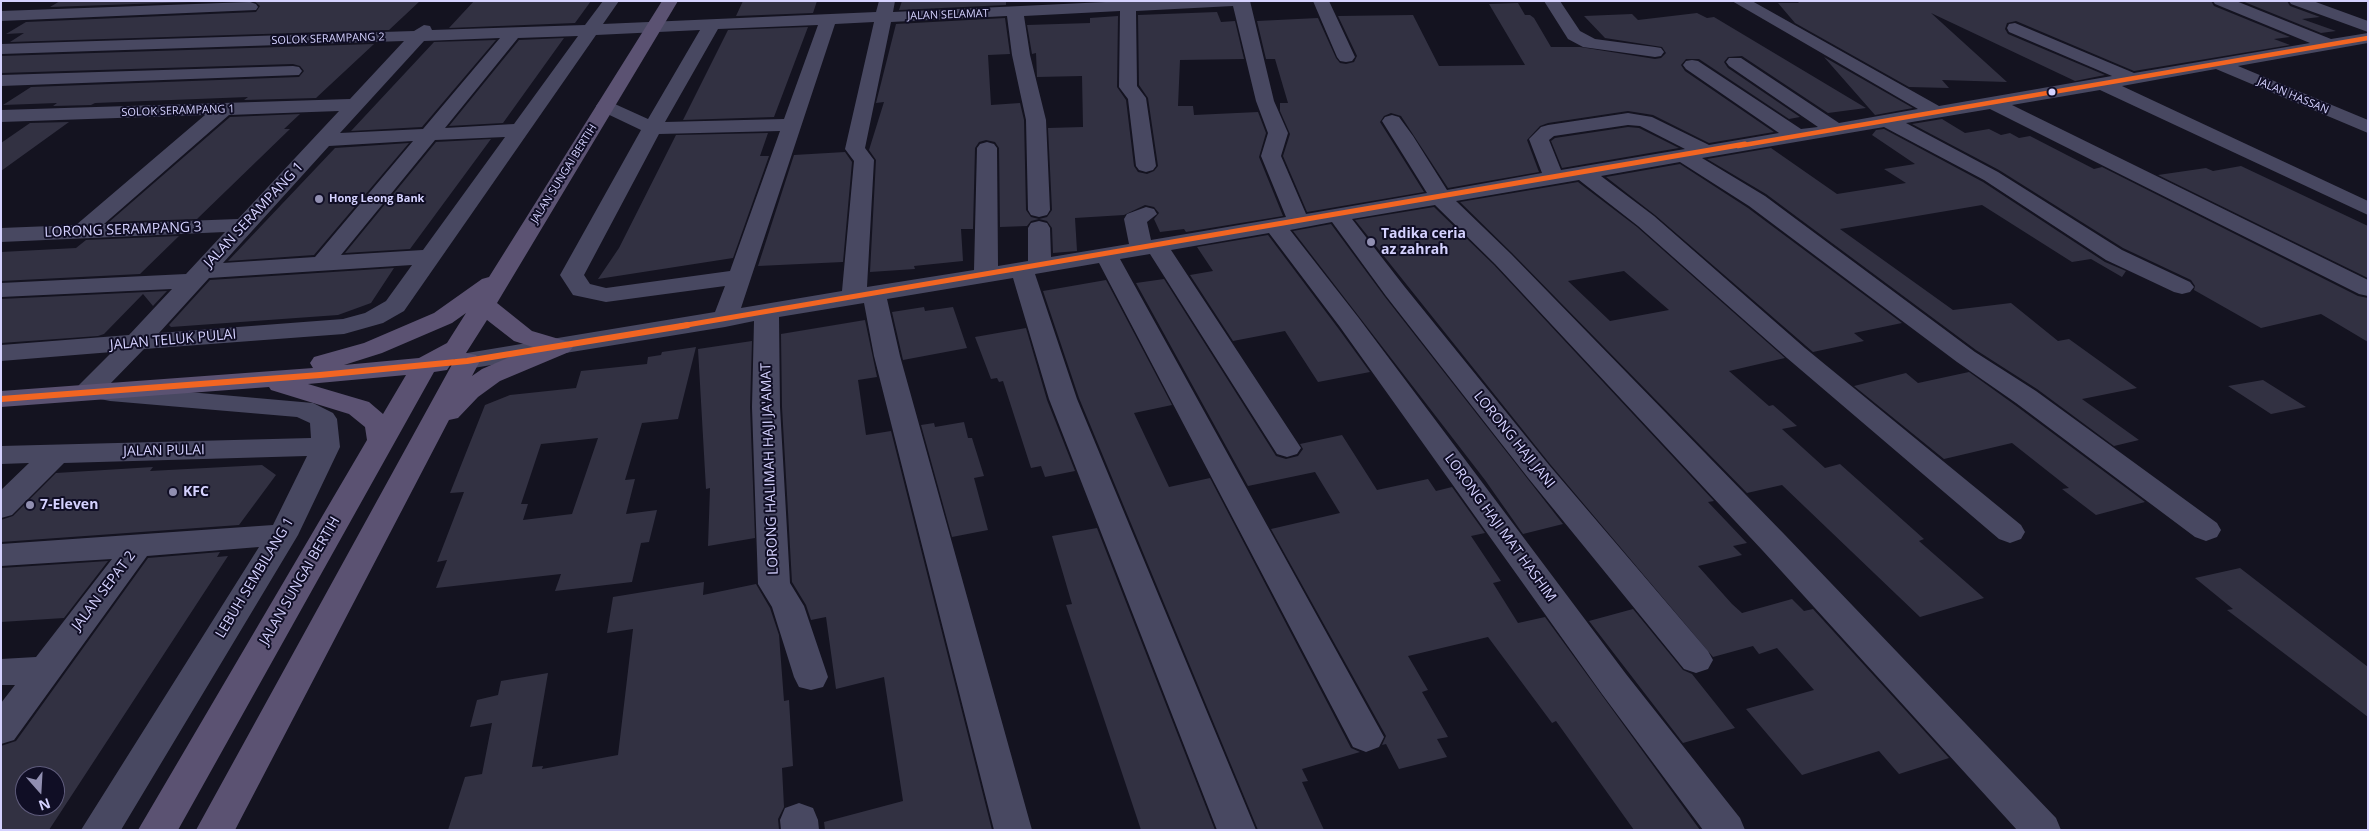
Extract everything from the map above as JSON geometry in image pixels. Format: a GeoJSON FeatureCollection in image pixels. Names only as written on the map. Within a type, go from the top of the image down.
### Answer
{"type":"FeatureCollection","features":[{"type":"Feature","properties":{"kind":"main road","name":"JALAN SUNGAI BERTIH"},"geometry":{"type":"LineString","coordinates":[[215,830],[232,814],[428,434],[484,305],[670,1]]}},
{"type":"Feature","properties":{"kind":"main road"},"geometry":{"type":"LineString","coordinates":[[266,380],[373,348],[407,335],[443,318],[502,275]]}},
{"type":"Feature","properties":{"kind":"main road"},"geometry":{"type":"LineString","coordinates":[[484,305],[523,336],[556,348]]}},
{"type":"Feature","properties":{"kind":"main road"},"geometry":{"type":"LineString","coordinates":[[428,434],[469,391],[491,375],[556,348]]}},
{"type":"Feature","properties":{"kind":"main road"},"geometry":{"type":"LineString","coordinates":[[1,399],[88,391],[266,380],[425,366],[462,354]]}},
{"type":"Feature","properties":{"kind":"main road","name":"JALAN SUNGAI BERTIH"},"geometry":{"type":"LineString","coordinates":[[156,830],[425,366]]}},
{"type":"Feature","properties":{"kind":"main road"},"geometry":{"type":"LineString","coordinates":[[266,380],[359,408],[378,424],[382,440]]}},
{"type":"Feature","properties":{"kind":"street"},"geometry":{"type":"LineString","coordinates":[[1,290],[430,257],[612,1]]}},
{"type":"Feature","properties":{"kind":"street","name":"JALAN SELAMAT"},"geometry":{"type":"LineString","coordinates":[[654,27],[828,20],[886,9],[1015,12],[1037,6],[1241,1]]}},
{"type":"Feature","properties":{"kind":"street","name":"LORONG HAJI MAT HASHIM"},"geometry":{"type":"LineString","coordinates":[[1241,1],[1265,101],[1278,132],[1271,156],[1287,224],[1349,322],[1614,684],[1726,830]]}},
{"type":"Feature","properties":{"kind":"street"},"geometry":{"type":"LineString","coordinates":[[1321,1],[1346,57]]}},
{"type":"Feature","properties":{"kind":"street"},"geometry":{"type":"LineString","coordinates":[[1552,1],[1574,35],[1589,43],[1655,52]]}},
{"type":"Feature","properties":{"kind":"street"},"geometry":{"type":"LineString","coordinates":[[2221,1],[2331,45]]}},
{"type":"Feature","properties":{"kind":"street"},"geometry":{"type":"LineString","coordinates":[[2297,1],[2368,27]]}},
{"type":"Feature","properties":{"kind":"street"},"geometry":{"type":"LineString","coordinates":[[1744,3],[1936,112]]}},
{"type":"Feature","properties":{"kind":"street"},"geometry":{"type":"LineString","coordinates":[[1,16],[254,4]]}},
{"type":"Feature","properties":{"kind":"street"},"geometry":{"type":"LineString","coordinates":[[202,44],[254,4]]}},
{"type":"Feature","properties":{"kind":"street"},"geometry":{"type":"LineString","coordinates":[[1132,5],[1128,87],[1137,98],[1146,166]]}},
{"type":"Feature","properties":{"kind":"street"},"geometry":{"type":"LineString","coordinates":[[886,9],[855,149],[864,160],[864,296],[888,356],[1013,830]]}},
{"type":"Feature","properties":{"kind":"street"},"geometry":{"type":"LineString","coordinates":[[1015,12],[1021,56],[1036,120],[1039,219],[1031,268],[1063,399],[1237,830]]}},
{"type":"Feature","properties":{"kind":"street"},"geometry":{"type":"LineString","coordinates":[[725,320],[828,20]]}},
{"type":"Feature","properties":{"kind":"street"},"geometry":{"type":"LineString","coordinates":[[216,33],[423,31],[596,24]]}},
{"type":"Feature","properties":{"kind":"street","name":"SOLOK SERAMPANG 2"},"geometry":{"type":"LineString","coordinates":[[1,49],[330,39],[423,31],[513,32],[596,24],[654,27]]}},
{"type":"Feature","properties":{"kind":"street"},"geometry":{"type":"LineString","coordinates":[[636,56],[666,38],[732,24]]}},
{"type":"Feature","properties":{"kind":"street"},"geometry":{"type":"LineString","coordinates":[[710,28],[652,128],[572,276],[582,290],[606,295],[739,277]]}},
{"type":"Feature","properties":{"kind":"street"},"geometry":{"type":"LineString","coordinates":[[2015,28],[2133,79]]}},
{"type":"Feature","properties":{"kind":"street","name":"JALAN SERAMPANG 1"},"geometry":{"type":"LineString","coordinates":[[88,391],[136,343],[423,31]]}},
{"type":"Feature","properties":{"kind":"street"},"geometry":{"type":"LineString","coordinates":[[322,264],[513,32]]}},
{"type":"Feature","properties":{"kind":"street"},"geometry":{"type":"LineString","coordinates":[[462,354],[556,348],[725,320],[2368,38]]}},
{"type":"Feature","properties":{"kind":"street"},"geometry":{"type":"LineString","coordinates":[[249,108],[330,39]]}},
{"type":"Feature","properties":{"kind":"street"},"geometry":{"type":"LineString","coordinates":[[6,84],[65,48]]}},
{"type":"Feature","properties":{"kind":"street"},"geometry":{"type":"LineString","coordinates":[[1735,62],[1836,130]]}},
{"type":"Feature","properties":{"kind":"street","name":"JALAN HASSAN"},"geometry":{"type":"LineString","coordinates":[[2219,64],[2368,127]]}},
{"type":"Feature","properties":{"kind":"street"},"geometry":{"type":"LineString","coordinates":[[1692,65],[1796,136]]}},
{"type":"Feature","properties":{"kind":"street"},"geometry":{"type":"LineString","coordinates":[[6,84],[293,71]]}},
{"type":"Feature","properties":{"kind":"street"},"geometry":{"type":"LineString","coordinates":[[2103,84],[2368,210]]}},
{"type":"Feature","properties":{"kind":"street"},"geometry":{"type":"LineString","coordinates":[[1993,103],[2368,289]]}},
{"type":"Feature","properties":{"kind":"street","name":"SOLOK SERAMPANG 1"},"geometry":{"type":"LineString","coordinates":[[1,116],[355,105]]}},
{"type":"Feature","properties":{"kind":"street"},"geometry":{"type":"LineString","coordinates":[[606,106],[652,128],[792,125]]}},
{"type":"Feature","properties":{"kind":"street"},"geometry":{"type":"LineString","coordinates":[[82,232],[224,109]]}},
{"type":"Feature","properties":{"kind":"street"},"geometry":{"type":"LineString","coordinates":[[1554,178],[1539,139],[1548,131],[1628,119],[1645,121],[1696,154],[1966,357],[2026,397],[2206,530]]}},
{"type":"Feature","properties":{"kind":"street"},"geometry":{"type":"LineString","coordinates":[[1392,121],[1406,140],[1441,198],[1503,259],[1774,542],[2042,830]]}},
{"type":"Feature","properties":{"kind":"street"},"geometry":{"type":"LineString","coordinates":[[1888,121],[1991,176],[2114,255],[2182,287]]}},
{"type":"Feature","properties":{"kind":"street"},"geometry":{"type":"LineString","coordinates":[[323,140],[520,130]]}},
{"type":"Feature","properties":{"kind":"street"},"geometry":{"type":"LineString","coordinates":[[986,275],[987,148]]}},
{"type":"Feature","properties":{"kind":"street"},"geometry":{"type":"LineString","coordinates":[[1584,173],[1646,221],[1796,353],[2010,532]]}},
{"type":"Feature","properties":{"kind":"street"},"geometry":{"type":"LineString","coordinates":[[1146,214],[1135,219],[1149,248],[1287,448]]}},
{"type":"Feature","properties":{"kind":"street","name":"LORONG HAJI JANI"},"geometry":{"type":"LineString","coordinates":[[1338,215],[1395,291],[1527,457],[1696,660]]}},
{"type":"Feature","properties":{"kind":"street","name":"LORONG SERAMPANG 3"},"geometry":{"type":"LineString","coordinates":[[1,235],[244,225]]}},
{"type":"Feature","properties":{"kind":"street"},"geometry":{"type":"LineString","coordinates":[[1106,255],[1366,736]]}},
{"type":"Feature","properties":{"kind":"street","name":"JALAN TELUK PULAI"},"geometry":{"type":"LineString","coordinates":[[1,353],[344,326],[374,318],[394,306],[430,257]]}},
{"type":"Feature","properties":{"kind":"street","name":"LORONG HALIMAH HAJI JA'AMAT"},"geometry":{"type":"LineString","coordinates":[[767,312],[766,408],[774,584],[788,606],[811,677]]}},
{"type":"Feature","properties":{"kind":"street"},"geometry":{"type":"LineString","coordinates":[[88,391],[303,409],[323,419],[326,447]]}},
{"type":"Feature","properties":{"kind":"street","name":"JALAN PULAI"},"geometry":{"type":"LineString","coordinates":[[1,456],[326,447]]}},
{"type":"Feature","properties":{"kind":"street","name":"LEBUH SEMBILANG 1"},"geometry":{"type":"LineString","coordinates":[[100,830],[283,535],[326,447]]}},
{"type":"Feature","properties":{"kind":"street"},"geometry":{"type":"LineString","coordinates":[[1,508],[57,453]]}},
{"type":"Feature","properties":{"kind":"street","name":"JALAN SEPAT 2"},"geometry":{"type":"LineString","coordinates":[[1,730],[138,546],[283,535]]}},
{"type":"Feature","properties":{"kind":"street"},"geometry":{"type":"LineString","coordinates":[[1,555],[138,546]]}},
{"type":"Feature","properties":{"kind":"street"},"geometry":{"type":"LineString","coordinates":[[1,672],[45,670]]}},
{"type":"Feature","properties":{"kind":"building"},"geometry":{"type":"Polygon","coordinates":[[[60,1],[219,1],[50,7],[60,1]]]}},
{"type":"Feature","properties":{"kind":"building"},"geometry":{"type":"Polygon","coordinates":[[[254,1],[420,1],[389,30],[10,42],[24,33],[6,34],[26,22],[256,12],[260,6],[254,1]]]}},
{"type":"Feature","properties":{"kind":"building"},"geometry":{"type":"Polygon","coordinates":[[[474,1],[591,1],[575,23],[449,28],[474,1]]]}},
{"type":"Feature","properties":{"kind":"building"},"geometry":{"type":"Polygon","coordinates":[[[743,1],[817,1],[813,13],[736,16],[743,1]]]}},
{"type":"Feature","properties":{"kind":"building"},"geometry":{"type":"Polygon","coordinates":[[[902,1],[1006,1],[1006,5],[899,10],[902,1]]]}},
{"type":"Feature","properties":{"kind":"building"},"geometry":{"type":"Polygon","coordinates":[[[1797,1],[2211,1],[2214,6],[2290,37],[2274,39],[2290,45],[2134,71],[2016,21],[2007,23],[2005,29],[2008,34],[2105,75],[2075,81],[1931,13],[2007,82],[1942,80],[1949,88],[1909,87],[1795,23],[1778,3],[1799,3],[1797,1]]]}},
{"type":"Feature","properties":{"kind":"building"},"geometry":{"type":"Polygon","coordinates":[[[2242,1],[2287,1],[2290,6],[2320,17],[2302,19],[2336,31],[2321,33],[2242,1]]]}},
{"type":"Feature","properties":{"kind":"building"},"geometry":{"type":"Polygon","coordinates":[[[1518,3],[1525,15],[1530,15],[1534,18],[1551,47],[1580,47],[1655,59],[1661,58],[1666,53],[1662,47],[1605,38],[1584,16],[1632,14],[1638,20],[1697,13],[1707,18],[1714,17],[1866,108],[1828,113],[1742,56],[1728,57],[1724,62],[1728,68],[1800,117],[1789,119],[1699,59],[1686,59],[1681,65],[1685,71],[1774,132],[1709,143],[1653,115],[1628,111],[1548,123],[1540,126],[1527,140],[1539,172],[1448,188],[1401,116],[1391,113],[1384,116],[1380,122],[1424,192],[1307,212],[1283,156],[1290,134],[1280,111],[1280,103],[1288,103],[1275,59],[1266,59],[1257,21],[1318,18],[1336,58],[1340,63],[1346,64],[1354,62],[1357,56],[1338,16],[1413,15],[1439,66],[1525,65],[1489,4],[1518,3]]]}},
{"type":"Feature","properties":{"kind":"building"},"geometry":{"type":"Polygon","coordinates":[[[1217,12],[1221,22],[1235,21],[1244,59],[1180,60],[1178,106],[1193,106],[1194,115],[1258,112],[1266,133],[1259,157],[1283,216],[1186,232],[1184,229],[1160,232],[1154,219],[1159,213],[1154,207],[1145,205],[1124,215],[1075,218],[1077,251],[1053,253],[1052,228],[1047,221],[1039,219],[1047,217],[1052,210],[1048,128],[1083,127],[1082,76],[1037,77],[1036,53],[1032,54],[1027,25],[1090,23],[1090,18],[1118,16],[1117,87],[1126,100],[1134,166],[1138,172],[1147,174],[1154,171],[1158,166],[1148,98],[1139,85],[1138,15],[1217,12]]]}},
{"type":"Feature","properties":{"kind":"building"},"geometry":{"type":"Polygon","coordinates":[[[1005,18],[1010,54],[988,55],[991,105],[1020,103],[1024,120],[1026,210],[1031,217],[1039,219],[1031,221],[1027,226],[1000,227],[999,148],[995,142],[986,140],[979,142],[975,148],[973,229],[961,229],[963,261],[914,266],[915,269],[870,272],[876,160],[869,150],[884,102],[876,103],[896,24],[1005,18]]]}},
{"type":"Feature","properties":{"kind":"building"},"geometry":{"type":"Polygon","coordinates":[[[808,27],[774,117],[683,120],[728,30],[808,27]]]}},
{"type":"Feature","properties":{"kind":"building"},"geometry":{"type":"Polygon","coordinates":[[[564,38],[503,123],[449,126],[519,40],[564,38]]]}},
{"type":"Feature","properties":{"kind":"building"},"geometry":{"type":"Polygon","coordinates":[[[496,40],[422,127],[351,131],[434,42],[496,40]]]}},
{"type":"Feature","properties":{"kind":"building"},"geometry":{"type":"Polygon","coordinates":[[[374,44],[316,98],[244,100],[248,97],[95,103],[91,105],[53,106],[57,103],[3,105],[31,87],[299,77],[304,71],[300,66],[293,64],[1,73],[1,56],[374,44]]]}},
{"type":"Feature","properties":{"kind":"building"},"geometry":{"type":"Polygon","coordinates":[[[1824,57],[1913,108],[1875,115],[1824,57]]]}},
{"type":"Feature","properties":{"kind":"building"},"geometry":{"type":"Polygon","coordinates":[[[300,114],[284,129],[290,129],[197,219],[109,222],[230,117],[300,114]]]}},
{"type":"Feature","properties":{"kind":"building"},"geometry":{"type":"Polygon","coordinates":[[[1942,119],[1965,133],[1989,129],[2001,135],[2010,133],[2019,138],[2030,136],[2094,169],[2102,167],[2358,296],[2368,298],[2368,342],[2321,314],[2261,328],[2194,290],[2195,286],[2191,280],[2123,248],[1999,170],[1912,124],[1942,119]]]}},
{"type":"Feature","properties":{"kind":"building"},"geometry":{"type":"Polygon","coordinates":[[[69,122],[1,171],[1,143],[30,123],[69,122]]]}},
{"type":"Feature","properties":{"kind":"building"},"geometry":{"type":"Polygon","coordinates":[[[1628,127],[1639,128],[1679,148],[1562,168],[1551,141],[1555,138],[1628,127]]]}},
{"type":"Feature","properties":{"kind":"building"},"geometry":{"type":"Polygon","coordinates":[[[1884,129],[1983,182],[2105,262],[2126,271],[2122,277],[2091,259],[2072,262],[1982,205],[1840,229],[1953,310],[2011,303],[2058,341],[2069,339],[2137,388],[2082,399],[2139,440],[2114,446],[2037,389],[1976,350],[1766,194],[1707,159],[1771,148],[1837,194],[1906,183],[1884,169],[1915,164],[1872,135],[1876,130],[1884,129]]]}},
{"type":"Feature","properties":{"kind":"building"},"geometry":{"type":"Polygon","coordinates":[[[768,133],[760,156],[769,156],[733,258],[598,279],[619,248],[676,135],[768,133]]]}},
{"type":"Feature","properties":{"kind":"building"},"geometry":{"type":"Polygon","coordinates":[[[491,139],[410,249],[345,253],[436,142],[491,139]]]}},
{"type":"Feature","properties":{"kind":"building"},"geometry":{"type":"Polygon","coordinates":[[[409,143],[314,255],[228,261],[335,148],[409,143]]]}},
{"type":"Feature","properties":{"kind":"building"},"geometry":{"type":"Polygon","coordinates":[[[845,152],[852,162],[843,262],[758,266],[794,155],[845,152]]]}},
{"type":"Feature","properties":{"kind":"building"},"geometry":{"type":"Polygon","coordinates":[[[1680,164],[1748,208],[1902,323],[1854,333],[1864,341],[1813,352],[1655,215],[1606,177],[1680,164]]]}},
{"type":"Feature","properties":{"kind":"building"},"geometry":{"type":"Polygon","coordinates":[[[2241,166],[2368,226],[2368,278],[2158,175],[2206,168],[2213,171],[2241,166]]]}},
{"type":"Feature","properties":{"kind":"building"},"geometry":{"type":"Polygon","coordinates":[[[1578,182],[1637,227],[1785,358],[1729,371],[1769,406],[1773,405],[1797,426],[1782,429],[1825,468],[1840,464],[1924,539],[1919,541],[1984,598],[1920,617],[1782,485],[1747,493],[1460,202],[1578,182]],[[1624,271],[1568,281],[1610,321],[1669,310],[1624,271]]]}},
{"type":"Feature","properties":{"kind":"building"},"geometry":{"type":"Polygon","coordinates":[[[1434,207],[1494,265],[1714,501],[1708,502],[1747,543],[1733,546],[1742,555],[1698,566],[1732,604],[1742,613],[1792,599],[1804,611],[1813,609],[1949,758],[1899,774],[1879,751],[1802,775],[1746,709],[1814,690],[1777,648],[1759,654],[1753,646],[1713,657],[1550,464],[1355,220],[1434,207]]]}},
{"type":"Feature","properties":{"kind":"building"},"geometry":{"type":"Polygon","coordinates":[[[1331,224],[1385,297],[1563,524],[1523,534],[1485,480],[1293,231],[1331,224]]]}},
{"type":"Feature","properties":{"kind":"building"},"geometry":{"type":"Polygon","coordinates":[[[1268,235],[1370,372],[1318,382],[1285,331],[1233,341],[1190,275],[1213,271],[1197,247],[1268,235]]]}},
{"type":"Feature","properties":{"kind":"building"},"geometry":{"type":"Polygon","coordinates":[[[179,236],[140,274],[1,281],[1,252],[76,248],[86,240],[179,236]]]}},
{"type":"Feature","properties":{"kind":"building"},"geometry":{"type":"Polygon","coordinates":[[[394,268],[371,303],[338,315],[171,327],[169,325],[210,280],[394,268]]]}},
{"type":"Feature","properties":{"kind":"building"},"geometry":{"type":"Polygon","coordinates":[[[1164,279],[1276,456],[1286,459],[1298,456],[1303,449],[1300,444],[1342,435],[1377,490],[1428,479],[1436,491],[1452,487],[1485,533],[1471,536],[1501,581],[1493,583],[1518,623],[1545,617],[1700,830],[1634,830],[1556,721],[1552,723],[1488,637],[1408,656],[1428,690],[1422,692],[1448,737],[1437,739],[1447,757],[1399,769],[1386,744],[1382,745],[1386,736],[1271,529],[1340,513],[1315,472],[1248,486],[1136,283],[1164,279]]]}},
{"type":"Feature","properties":{"kind":"building"},"geometry":{"type":"Polygon","coordinates":[[[1106,280],[1172,405],[1134,413],[1169,487],[1210,478],[1351,748],[1360,752],[1302,769],[1308,781],[1302,782],[1324,830],[1258,830],[1079,398],[1043,291],[1106,280]]]}},
{"type":"Feature","properties":{"kind":"building"},"geometry":{"type":"Polygon","coordinates":[[[167,291],[153,306],[143,294],[104,334],[98,336],[1,343],[1,299],[167,291]]]}},
{"type":"Feature","properties":{"kind":"building"},"geometry":{"type":"Polygon","coordinates":[[[924,307],[925,311],[953,307],[967,348],[903,360],[892,312],[924,307]]]}},
{"type":"Feature","properties":{"kind":"building"},"geometry":{"type":"Polygon","coordinates":[[[865,320],[877,377],[858,380],[866,435],[891,431],[992,830],[825,830],[824,822],[903,801],[884,677],[836,689],[826,617],[811,620],[806,605],[792,582],[782,407],[781,334],[865,320]]]}},
{"type":"Feature","properties":{"kind":"building"},"geometry":{"type":"Polygon","coordinates":[[[1026,328],[1047,400],[1075,471],[1045,477],[1041,466],[1031,468],[1003,381],[999,382],[997,378],[991,379],[975,337],[1026,328]]]}},
{"type":"Feature","properties":{"kind":"building"},"geometry":{"type":"Polygon","coordinates":[[[752,341],[750,407],[755,538],[708,546],[710,488],[706,489],[698,349],[752,341]]]}},
{"type":"Feature","properties":{"kind":"building"},"geometry":{"type":"Polygon","coordinates":[[[696,347],[678,419],[642,423],[625,480],[635,479],[626,514],[657,510],[649,542],[641,543],[632,582],[555,591],[561,574],[436,588],[447,560],[437,562],[464,492],[450,493],[485,405],[510,395],[576,388],[581,371],[647,364],[648,357],[661,355],[662,352],[696,347]],[[598,438],[541,444],[521,504],[528,504],[523,520],[572,514],[598,438]]]}},
{"type":"Feature","properties":{"kind":"building"},"geometry":{"type":"Polygon","coordinates":[[[1969,372],[2145,502],[2096,515],[2062,489],[2069,488],[2012,443],[1944,459],[1854,386],[1906,373],[1918,383],[1969,372]]]}},
{"type":"Feature","properties":{"kind":"building"},"geometry":{"type":"Polygon","coordinates":[[[2263,380],[2306,407],[2271,414],[2228,386],[2263,380]]]}},
{"type":"Feature","properties":{"kind":"building"},"geometry":{"type":"Polygon","coordinates":[[[964,422],[968,438],[972,438],[984,476],[974,478],[988,530],[952,537],[921,425],[934,423],[935,427],[964,422]]]}},
{"type":"Feature","properties":{"kind":"building"},"geometry":{"type":"Polygon","coordinates":[[[262,465],[276,475],[239,525],[1,542],[1,520],[13,516],[56,473],[153,467],[150,471],[262,465]]]}},
{"type":"Feature","properties":{"kind":"building"},"geometry":{"type":"Polygon","coordinates":[[[1097,528],[1215,830],[1141,830],[1066,605],[1072,604],[1052,536],[1097,528]]]}},
{"type":"Feature","properties":{"kind":"building"},"geometry":{"type":"Polygon","coordinates":[[[220,552],[217,557],[228,556],[65,806],[65,766],[15,766],[15,816],[58,816],[49,830],[1,830],[1,746],[16,741],[148,558],[220,552]]]}},
{"type":"Feature","properties":{"kind":"building"},"geometry":{"type":"Polygon","coordinates":[[[108,561],[64,618],[1,622],[1,568],[108,561]]]}},
{"type":"Feature","properties":{"kind":"building"},"geometry":{"type":"Polygon","coordinates":[[[2240,568],[2368,667],[2368,717],[2227,610],[2233,609],[2195,578],[2240,568]]]}},
{"type":"Feature","properties":{"kind":"building"},"geometry":{"type":"Polygon","coordinates":[[[704,582],[703,595],[756,584],[770,608],[779,635],[784,701],[789,700],[793,766],[782,768],[784,807],[778,819],[779,830],[448,830],[465,777],[482,774],[492,723],[470,727],[477,700],[498,695],[501,681],[548,673],[532,767],[543,766],[542,769],[618,755],[633,629],[607,633],[613,597],[704,582]]]}},
{"type":"Feature","properties":{"kind":"building"},"geometry":{"type":"Polygon","coordinates":[[[1633,609],[1683,670],[1692,674],[1735,728],[1683,743],[1589,621],[1633,609]]]}},
{"type":"Feature","properties":{"kind":"transit line"},"geometry":{"type":"LineString","coordinates":[[1,399],[320,375],[467,361],[560,347],[2368,38]]}},
{"type":"Feature","properties":{"kind":"place","name":"Hong Leong Bank"},"geometry":{"type":"Point","coordinates":[319,199]}},
{"type":"Feature","properties":{"kind":"place","name":"Tadika ceria az zahrah"},"geometry":{"type":"Point","coordinates":[1371,242]}},
{"type":"Feature","properties":{"kind":"place","name":"KFC"},"geometry":{"type":"Point","coordinates":[173,492]}},
{"type":"Feature","properties":{"kind":"place","name":"7-Eleven"},"geometry":{"type":"Point","coordinates":[30,505]}}]}
